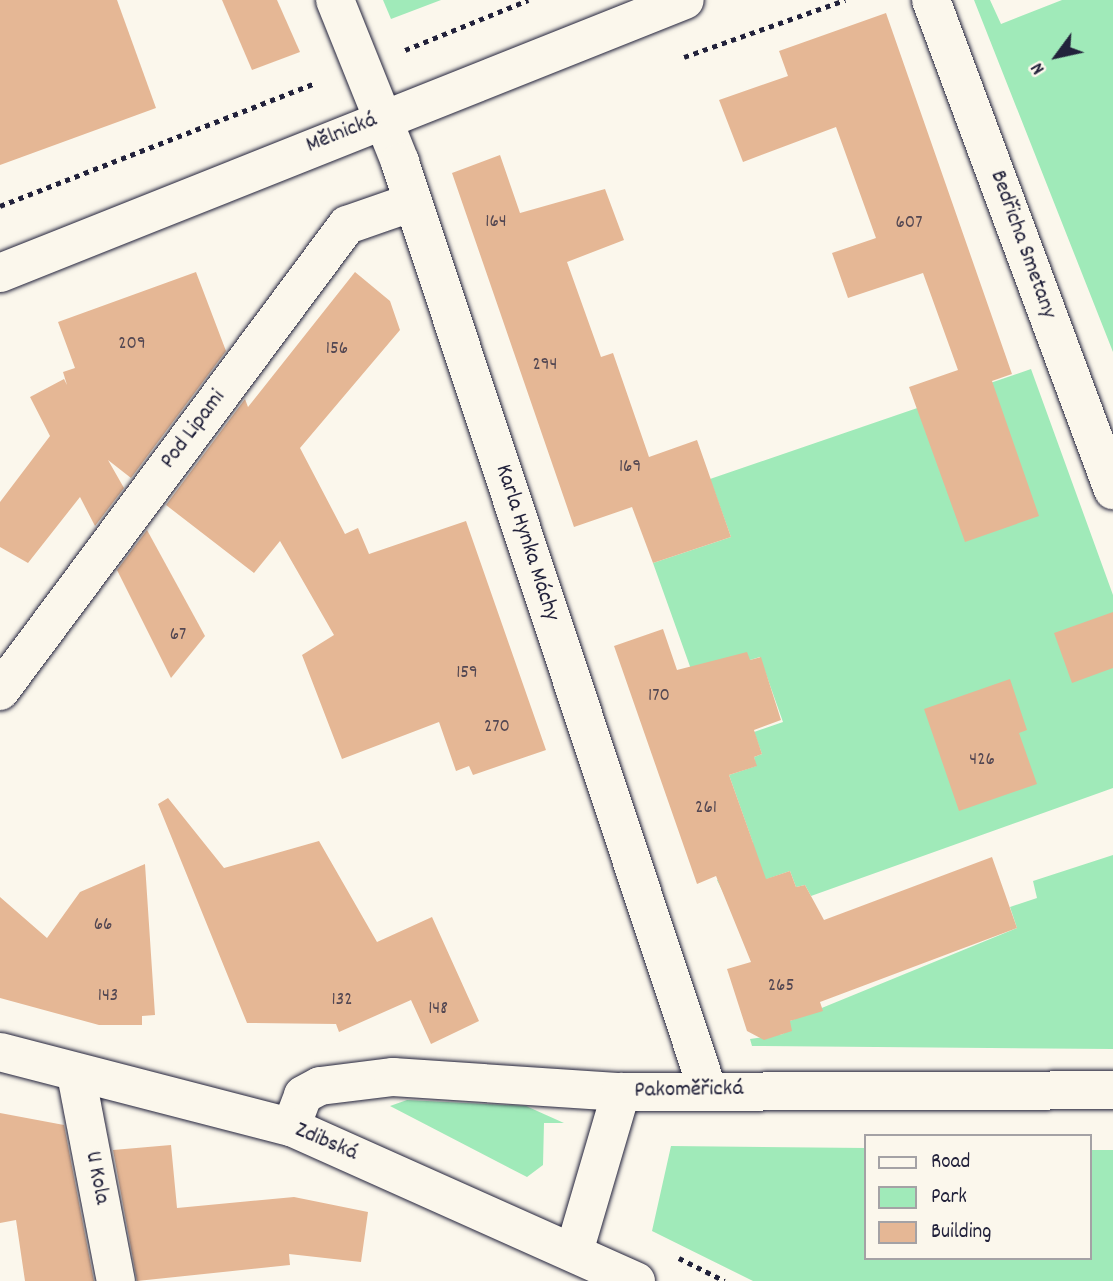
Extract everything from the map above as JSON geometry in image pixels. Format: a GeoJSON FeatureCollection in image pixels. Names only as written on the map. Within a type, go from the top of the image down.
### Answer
{"type":"FeatureCollection","features":[{"type":"Feature","properties":{"kind":"street","name":"Karla Hynka Máchy"},"geometry":{"type":"LineString","coordinates":[[335,0],[384,117],[708,1091]]}},
{"type":"Feature","properties":{"kind":"street","name":"Mělnická"},"geometry":{"type":"LineString","coordinates":[[0,273],[384,117],[685,0]]}},
{"type":"Feature","properties":{"kind":"street","name":"Bedřicha Smetany"},"geometry":{"type":"LineString","coordinates":[[930,0],[1113,490]]}},
{"type":"Feature","properties":{"kind":"street","name":"Pod Lipami"},"geometry":{"type":"LineString","coordinates":[[0,691],[347,225],[413,202]]}},
{"type":"Feature","properties":{"kind":"street","name":"Zdibská"},"geometry":{"type":"LineString","coordinates":[[0,1052],[76,1074],[291,1127],[636,1281]]}},
{"type":"Feature","properties":{"kind":"street","name":"U Kola"},"geometry":{"type":"LineString","coordinates":[[76,1074],[116,1281]]}},
{"type":"Feature","properties":{"kind":"street","name":"Pakoměřická"},"geometry":{"type":"LineString","coordinates":[[291,1127],[303,1095],[320,1086],[393,1077],[621,1092],[1113,1090]]}},
{"type":"Feature","properties":{"kind":"street"},"geometry":{"type":"LineString","coordinates":[[574,1252],[621,1092]]}},
{"type":"Feature","properties":{"kind":"path"},"geometry":{"type":"LineString","coordinates":[[0,205],[363,64],[435,40],[528,0]]}},
{"type":"Feature","properties":{"kind":"green space"},"geometry":{"type":"Polygon","coordinates":[[[383,0],[441,0],[391,19],[383,0]]]}},
{"type":"Feature","properties":{"kind":"green space"},"geometry":{"type":"Polygon","coordinates":[[[974,0],[990,0],[1001,24],[1062,0],[1113,0],[1113,352],[974,0]]]}},
{"type":"Feature","properties":{"kind":"green space"},"geometry":{"type":"Polygon","coordinates":[[[1031,369],[1113,595],[1113,788],[811,896],[805,885],[796,887],[790,871],[724,894],[717,880],[744,866],[738,848],[753,843],[729,775],[756,766],[754,757],[762,754],[754,732],[783,722],[760,657],[750,660],[712,728],[653,563],[731,537],[710,479],[1031,369]]]}},
{"type":"Feature","properties":{"kind":"green space"},"geometry":{"type":"Polygon","coordinates":[[[1113,855],[1113,1049],[752,1046],[750,1039],[783,1034],[790,1021],[1017,928],[1010,907],[1037,898],[1033,881],[1113,855]]]}},
{"type":"Feature","properties":{"kind":"green space"},"geometry":{"type":"Polygon","coordinates":[[[407,1100],[526,1106],[564,1123],[544,1123],[543,1165],[527,1177],[390,1106],[407,1100]]]}},
{"type":"Feature","properties":{"kind":"green space"},"geometry":{"type":"Polygon","coordinates":[[[671,1146],[864,1148],[864,1260],[1092,1260],[1092,1150],[1113,1150],[1113,1281],[753,1281],[652,1231],[671,1146]]]}},
{"type":"Feature","properties":{"kind":"building"},"geometry":{"type":"Polygon","coordinates":[[[0,0],[117,0],[156,108],[0,165],[0,0]]]}},
{"type":"Feature","properties":{"kind":"building"},"geometry":{"type":"Polygon","coordinates":[[[222,0],[277,0],[300,52],[252,70],[222,0]]]}},
{"type":"Feature","properties":{"kind":"building"},"geometry":{"type":"Polygon","coordinates":[[[886,13],[1012,374],[992,381],[1039,516],[965,542],[909,387],[958,370],[923,273],[848,298],[832,253],[876,238],[836,127],[743,162],[719,100],[788,76],[779,51],[886,13]]]}},
{"type":"Feature","properties":{"kind":"building"},"geometry":{"type":"Polygon","coordinates":[[[500,155],[520,213],[605,189],[624,240],[567,262],[601,357],[613,353],[649,457],[697,440],[731,537],[653,563],[632,507],[574,527],[452,173],[500,155]]]}},
{"type":"Feature","properties":{"kind":"building"},"geometry":{"type":"Polygon","coordinates":[[[196,272],[226,351],[131,478],[108,460],[124,488],[95,526],[80,497],[28,563],[0,547],[0,502],[50,436],[30,397],[64,379],[67,385],[63,372],[75,368],[58,322],[196,272]]]}},
{"type":"Feature","properties":{"kind":"building"},"geometry":{"type":"Polygon","coordinates":[[[355,272],[390,301],[400,330],[300,448],[345,534],[358,528],[369,554],[466,521],[546,750],[473,775],[469,766],[456,771],[439,722],[342,759],[302,655],[334,635],[280,541],[254,573],[166,505],[245,399],[248,407],[355,272]]]}},
{"type":"Feature","properties":{"kind":"building"},"geometry":{"type":"Polygon","coordinates":[[[147,530],[205,636],[171,678],[117,570],[147,530]]]}},
{"type":"Feature","properties":{"kind":"building"},"geometry":{"type":"Polygon","coordinates":[[[1113,612],[1113,668],[1072,683],[1054,633],[1113,612]]]}},
{"type":"Feature","properties":{"kind":"building"},"geometry":{"type":"Polygon","coordinates":[[[663,629],[677,670],[747,652],[750,660],[761,657],[781,720],[754,730],[762,754],[754,757],[757,766],[729,775],[766,879],[790,871],[796,887],[805,885],[824,920],[992,857],[1017,928],[820,1002],[823,1011],[790,1021],[792,1031],[764,1040],[747,1031],[727,969],[751,962],[716,876],[697,884],[614,646],[663,629]]]}},
{"type":"Feature","properties":{"kind":"building"},"geometry":{"type":"Polygon","coordinates":[[[1010,679],[1027,730],[1019,733],[1037,784],[959,811],[924,709],[1010,679]]]}},
{"type":"Feature","properties":{"kind":"building"},"geometry":{"type":"Polygon","coordinates":[[[168,798],[224,868],[319,841],[377,942],[432,917],[479,1021],[431,1044],[411,1000],[339,1032],[336,1024],[247,1023],[158,804],[168,798]]]}},
{"type":"Feature","properties":{"kind":"building"},"geometry":{"type":"Polygon","coordinates":[[[145,864],[155,1015],[142,1016],[142,1025],[99,1025],[0,998],[0,897],[47,938],[80,892],[145,864]]]}},
{"type":"Feature","properties":{"kind":"building"},"geometry":{"type":"Polygon","coordinates":[[[0,1113],[64,1125],[94,1281],[25,1281],[16,1220],[0,1223],[0,1113]]]}},
{"type":"Feature","properties":{"kind":"building"},"geometry":{"type":"Polygon","coordinates":[[[171,1145],[177,1208],[294,1197],[368,1212],[361,1262],[289,1254],[290,1265],[137,1281],[113,1150],[171,1145]]]}}]}
